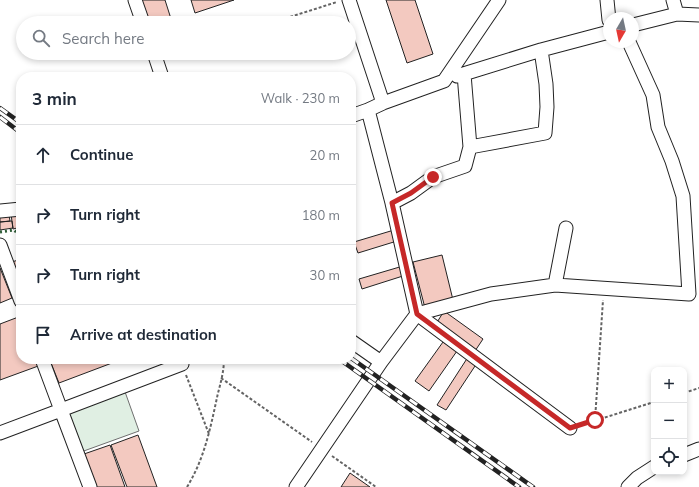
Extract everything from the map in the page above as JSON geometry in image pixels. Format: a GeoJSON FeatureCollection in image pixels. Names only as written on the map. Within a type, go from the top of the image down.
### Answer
{"type":"FeatureCollection","features":[{"type":"Feature","properties":{"kind":"street"},"geometry":{"type":"LineString","coordinates":[[135,0],[141,16]]}},
{"type":"Feature","properties":{"kind":"street"},"geometry":{"type":"LineString","coordinates":[[349,0],[354,16]]}},
{"type":"Feature","properties":{"kind":"street"},"geometry":{"type":"LineString","coordinates":[[444,80],[499,0]]}},
{"type":"Feature","properties":{"kind":"street"},"geometry":{"type":"LineString","coordinates":[[607,0],[608,12]]}},
{"type":"Feature","properties":{"kind":"street"},"geometry":{"type":"LineString","coordinates":[[673,0],[677,14]]}},
{"type":"Feature","properties":{"kind":"street"},"geometry":{"type":"LineString","coordinates":[[639,24],[677,14],[699,15]]}},
{"type":"Feature","properties":{"kind":"street"},"geometry":{"type":"LineString","coordinates":[[356,21],[383,103]]}},
{"type":"Feature","properties":{"kind":"street"},"geometry":{"type":"LineString","coordinates":[[356,114],[444,80],[541,50],[603,34]]}},
{"type":"Feature","properties":{"kind":"street"},"geometry":{"type":"LineString","coordinates":[[296,487],[381,362],[417,314],[491,294],[555,285],[689,294],[683,196],[672,161],[658,128],[653,95],[632,48]]}},
{"type":"Feature","properties":{"kind":"street"},"geometry":{"type":"LineString","coordinates":[[470,147],[545,133],[547,107],[546,84],[541,50]]}},
{"type":"Feature","properties":{"kind":"street"},"geometry":{"type":"LineString","coordinates":[[156,60],[160,72]]}},
{"type":"Feature","properties":{"kind":"street"},"geometry":{"type":"LineString","coordinates":[[392,203],[411,193],[433,177],[465,166],[470,147],[464,74]]}},
{"type":"Feature","properties":{"kind":"street"},"geometry":{"type":"LineString","coordinates":[[368,110],[392,203],[417,314],[570,428]]}},
{"type":"Feature","properties":{"kind":"street"},"geometry":{"type":"LineString","coordinates":[[0,211],[16,209]]}},
{"type":"Feature","properties":{"kind":"street"},"geometry":{"type":"LineString","coordinates":[[555,285],[566,228]]}},
{"type":"Feature","properties":{"kind":"street"},"geometry":{"type":"LineString","coordinates":[[0,244],[16,287]]}},
{"type":"Feature","properties":{"kind":"street"},"geometry":{"type":"LineString","coordinates":[[356,344],[381,362]]}},
{"type":"Feature","properties":{"kind":"street"},"geometry":{"type":"LineString","coordinates":[[44,364],[90,487]]}},
{"type":"Feature","properties":{"kind":"street"},"geometry":{"type":"LineString","coordinates":[[0,434],[182,364]]}},
{"type":"Feature","properties":{"kind":"street"},"geometry":{"type":"LineString","coordinates":[[687,454],[699,449]]}},
{"type":"Feature","properties":{"kind":"street"},"geometry":{"type":"LineString","coordinates":[[628,487],[637,478],[651,469]]}},
{"type":"Feature","properties":{"kind":"path"},"geometry":{"type":"LineString","coordinates":[[293,16],[342,0]]}},
{"type":"Feature","properties":{"kind":"path"},"geometry":{"type":"LineString","coordinates":[[595,420],[604,288]]}},
{"type":"Feature","properties":{"kind":"path"},"geometry":{"type":"LineString","coordinates":[[182,364],[209,434]]}},
{"type":"Feature","properties":{"kind":"path"},"geometry":{"type":"LineString","coordinates":[[188,487],[204,451],[209,434],[223,364]]}},
{"type":"Feature","properties":{"kind":"path"},"geometry":{"type":"LineString","coordinates":[[221,378],[376,487]]}},
{"type":"Feature","properties":{"kind":"path"},"geometry":{"type":"LineString","coordinates":[[687,392],[699,388]]}},
{"type":"Feature","properties":{"kind":"path"},"geometry":{"type":"LineString","coordinates":[[570,428],[651,403]]}},
{"type":"Feature","properties":{"kind":"green space"},"geometry":{"type":"Polygon","coordinates":[[[124,389],[139,431],[81,452],[66,410],[124,389]]]}},
{"type":"Feature","properties":{"kind":"building"},"geometry":{"type":"Polygon","coordinates":[[[141,0],[165,0],[170,16],[147,16],[141,0]]]}},
{"type":"Feature","properties":{"kind":"building"},"geometry":{"type":"Polygon","coordinates":[[[191,0],[234,0],[195,13],[191,0]]]}},
{"type":"Feature","properties":{"kind":"building"},"geometry":{"type":"Polygon","coordinates":[[[386,0],[415,0],[433,54],[407,63],[386,0]]]}},
{"type":"Feature","properties":{"kind":"building"},"geometry":{"type":"Polygon","coordinates":[[[11,214],[16,214],[16,228],[13,229],[11,214]]]}},
{"type":"Feature","properties":{"kind":"building"},"geometry":{"type":"Polygon","coordinates":[[[9,215],[10,221],[0,222],[0,216],[9,215]]]}},
{"type":"Feature","properties":{"kind":"building"},"geometry":{"type":"Polygon","coordinates":[[[12,221],[13,228],[0,230],[0,222],[12,221]]]}},
{"type":"Feature","properties":{"kind":"building"},"geometry":{"type":"Polygon","coordinates":[[[394,230],[397,241],[358,253],[356,241],[394,230]]]}},
{"type":"Feature","properties":{"kind":"building"},"geometry":{"type":"Polygon","coordinates":[[[442,255],[453,300],[425,308],[413,262],[442,255]]]}},
{"type":"Feature","properties":{"kind":"building"},"geometry":{"type":"Polygon","coordinates":[[[16,261],[16,272],[12,262],[16,261]]]}},
{"type":"Feature","properties":{"kind":"building"},"geometry":{"type":"Polygon","coordinates":[[[403,266],[406,275],[362,289],[359,279],[403,266]]]}},
{"type":"Feature","properties":{"kind":"building"},"geometry":{"type":"Polygon","coordinates":[[[0,268],[12,298],[0,303],[0,268]]]}},
{"type":"Feature","properties":{"kind":"building"},"geometry":{"type":"Polygon","coordinates":[[[444,311],[483,339],[475,351],[436,324],[444,311]]]}},
{"type":"Feature","properties":{"kind":"building"},"geometry":{"type":"Polygon","coordinates":[[[16,318],[16,364],[41,365],[0,380],[0,324],[16,318]]]}},
{"type":"Feature","properties":{"kind":"building"},"geometry":{"type":"Polygon","coordinates":[[[443,342],[457,351],[429,391],[415,381],[443,342]]]}},
{"type":"Feature","properties":{"kind":"building"},"geometry":{"type":"Polygon","coordinates":[[[468,357],[477,363],[446,410],[437,405],[468,357]]]}},
{"type":"Feature","properties":{"kind":"building"},"geometry":{"type":"Polygon","coordinates":[[[51,364],[109,364],[59,383],[51,364]]]}},
{"type":"Feature","properties":{"kind":"building"},"geometry":{"type":"Polygon","coordinates":[[[138,435],[157,487],[127,487],[111,445],[138,435]]]}},
{"type":"Feature","properties":{"kind":"building"},"geometry":{"type":"Polygon","coordinates":[[[110,445],[125,487],[96,487],[84,454],[110,445]]]}},
{"type":"Feature","properties":{"kind":"building"},"geometry":{"type":"Polygon","coordinates":[[[350,473],[370,487],[341,487],[350,473]]]}},
{"type":"Feature","properties":{"kind":"railway"},"geometry":{"type":"LineString","coordinates":[[0,108],[16,119]]}},
{"type":"Feature","properties":{"kind":"railway"},"geometry":{"type":"LineString","coordinates":[[0,117],[16,129]]}},
{"type":"Feature","properties":{"kind":"railway"},"geometry":{"type":"LineString","coordinates":[[356,362],[533,487]]}},
{"type":"Feature","properties":{"kind":"railway"},"geometry":{"type":"LineString","coordinates":[[346,364],[519,487]]}},
{"type":"Feature","properties":{"kind":"hedge"},"geometry":{"type":"LineString","coordinates":[[0,232],[14,230],[16,232]]}},
{"type":"Feature","properties":{"kind":"route"},"geometry":{"type":"LineString","coordinates":[[433,177],[411,193],[392,203],[417,314],[570,428],[595,420]]}}]}
